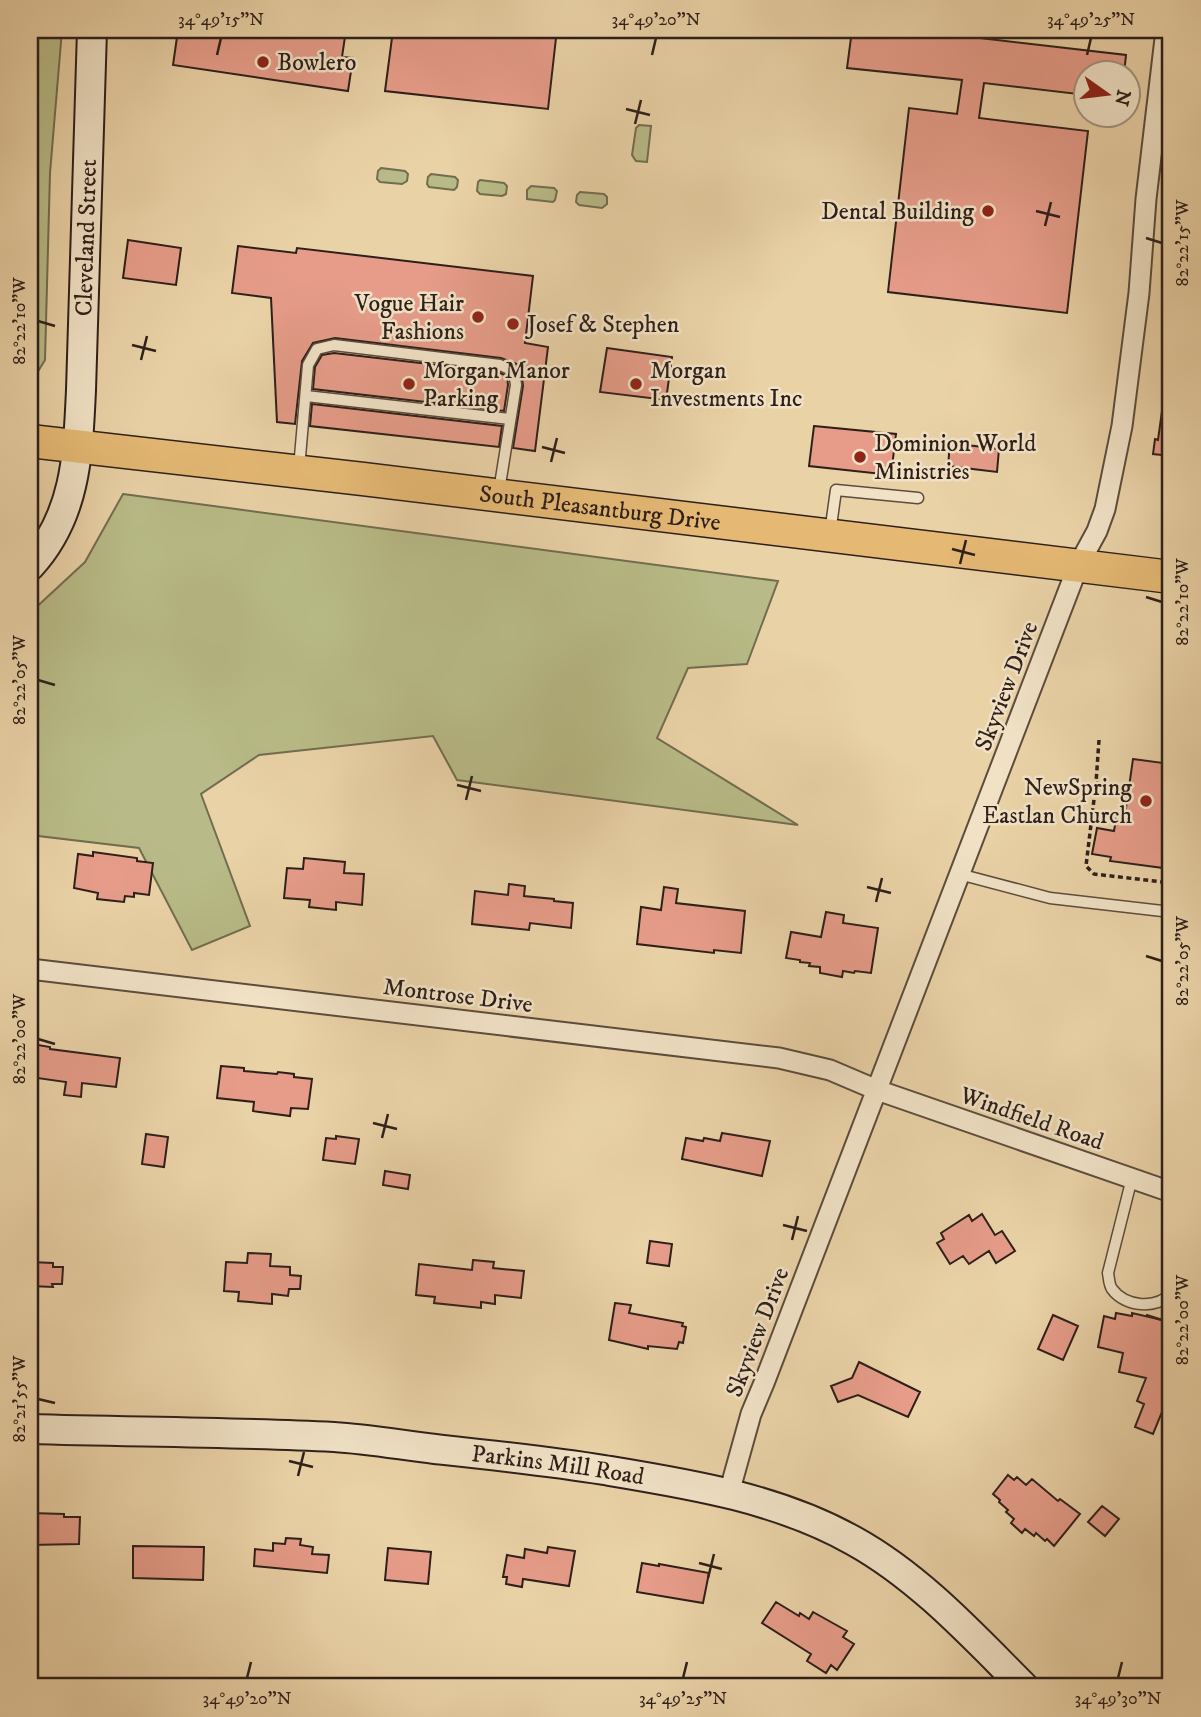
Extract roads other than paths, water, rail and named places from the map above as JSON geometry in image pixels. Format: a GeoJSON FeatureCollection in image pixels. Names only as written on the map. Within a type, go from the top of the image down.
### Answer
{"type":"FeatureCollection","features":[{"type":"Feature","properties":{"kind":"main road","name":"South Pleasantburg Drive"},"geometry":{"type":"LineString","coordinates":[[30,442],[1171,577]]}},
{"type":"Feature","properties":{"kind":"street","name":"Cleveland Street"},"geometry":{"type":"LineString","coordinates":[[30,566],[58,528],[69,497],[78,447],[92,30]]}},
{"type":"Feature","properties":{"kind":"street","name":"Skyview Drive"},"geometry":{"type":"LineString","coordinates":[[729,1493],[751,1414],[1078,566],[1097,531],[1105,509],[1122,426],[1139,293],[1146,199],[1166,30]]}},
{"type":"Feature","properties":{"kind":"street","name":"Montrose Drive"},"geometry":{"type":"LineString","coordinates":[[30,969],[779,1058],[830,1070],[877,1090]]}},
{"type":"Feature","properties":{"kind":"street","name":"Windfield Road"},"geometry":{"type":"LineString","coordinates":[[877,1090],[1171,1192]]}},
{"type":"Feature","properties":{"kind":"street","name":"Parkins Mill Road"},"geometry":{"type":"LineString","coordinates":[[30,1429],[337,1437],[557,1463],[729,1493],[802,1517],[854,1541],[937,1602],[1024,1687]]}},
{"type":"Feature","properties":{"kind":"lane"},"geometry":{"type":"LineString","coordinates":[[299,472],[309,365],[317,349],[334,345],[500,365],[514,371],[516,385],[499,496]]}},
{"type":"Feature","properties":{"kind":"lane"},"geometry":{"type":"LineString","coordinates":[[306,396],[510,419]]}},
{"type":"Feature","properties":{"kind":"lane"},"geometry":{"type":"LineString","coordinates":[[830,536],[836,490],[918,498]]}},
{"type":"Feature","properties":{"kind":"lane"},"geometry":{"type":"LineString","coordinates":[[959,874],[1050,898],[1171,912]]}},
{"type":"Feature","properties":{"kind":"lane"},"geometry":{"type":"LineString","coordinates":[[1132,1178],[1108,1273],[1111,1288],[1123,1299],[1137,1305],[1154,1303],[1171,1293]]}},
{"type":"Feature","properties":{"kind":"place","name":"Bowlero"},"geometry":{"type":"Point","coordinates":[263,62]}},
{"type":"Feature","properties":{"kind":"place","name":"Dental Building"},"geometry":{"type":"Point","coordinates":[988,211]}},
{"type":"Feature","properties":{"kind":"place","name":"Vogue Hair Fashions"},"geometry":{"type":"Point","coordinates":[478,317]}},
{"type":"Feature","properties":{"kind":"place","name":"Josef & Stephen"},"geometry":{"type":"Point","coordinates":[513,324]}},
{"type":"Feature","properties":{"kind":"place","name":"Morgan Manor Parking"},"geometry":{"type":"Point","coordinates":[409,384]}},
{"type":"Feature","properties":{"kind":"place","name":"Morgan Investments Inc"},"geometry":{"type":"Point","coordinates":[636,384]}},
{"type":"Feature","properties":{"kind":"place","name":"Dominion World Ministries"},"geometry":{"type":"Point","coordinates":[860,457]}},
{"type":"Feature","properties":{"kind":"place","name":"NewSpring Eastlan Church"},"geometry":{"type":"Point","coordinates":[1146,801]}}]}
